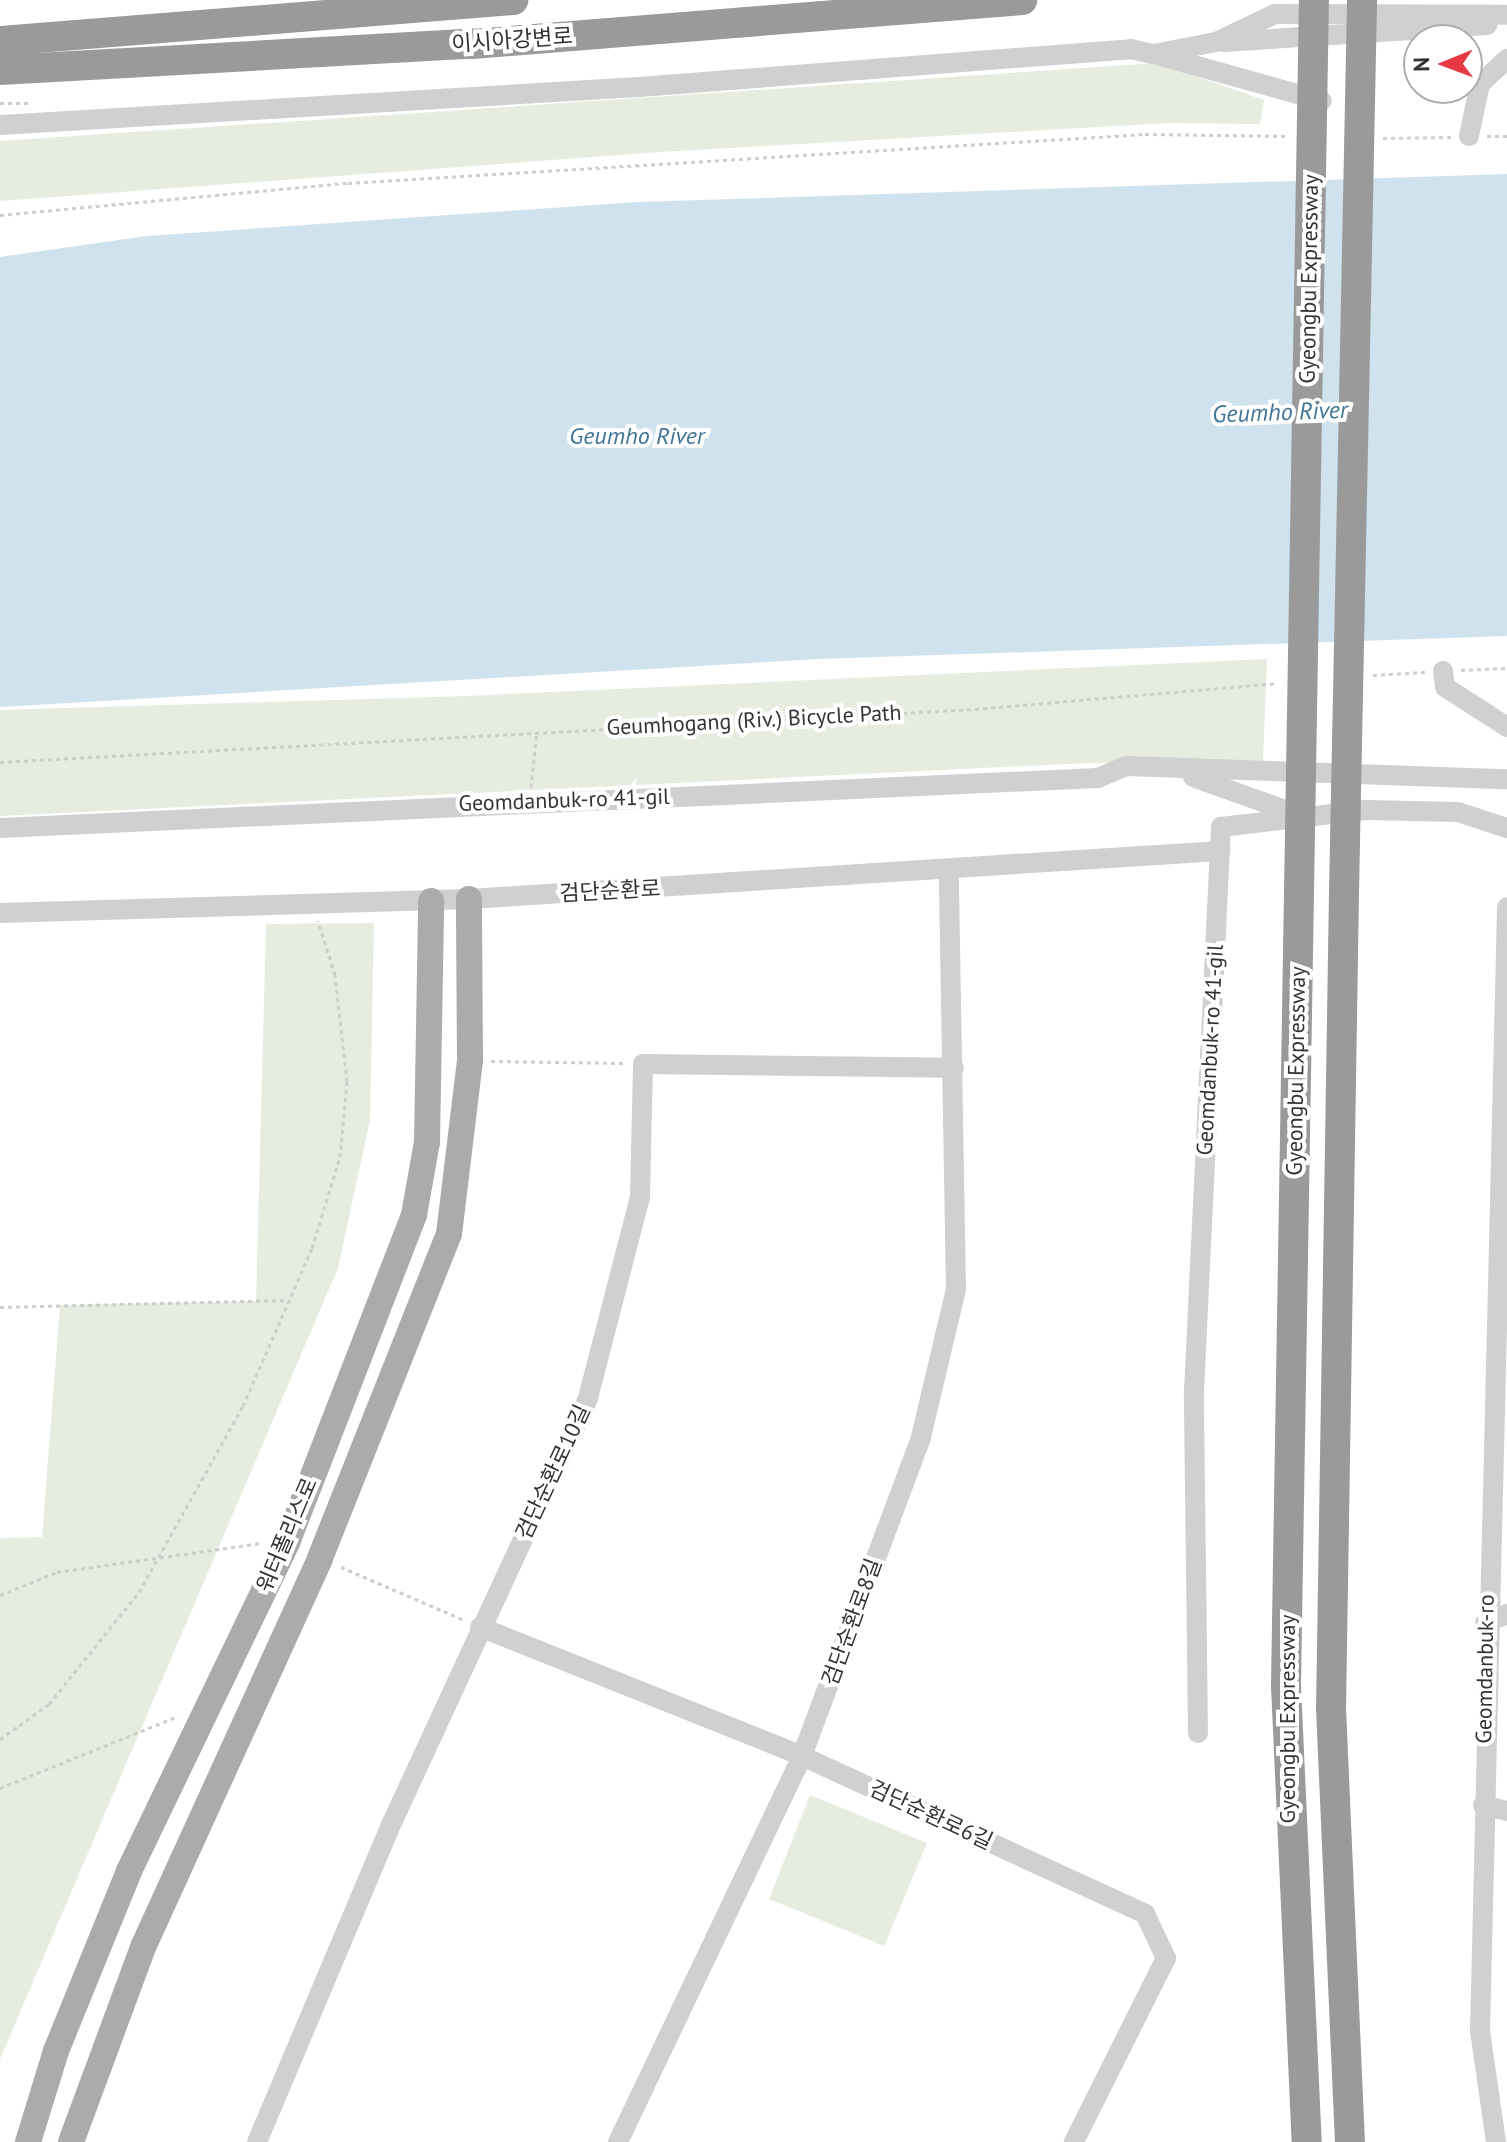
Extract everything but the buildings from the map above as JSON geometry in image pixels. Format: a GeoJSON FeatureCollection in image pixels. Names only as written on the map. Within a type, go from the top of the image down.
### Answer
{"type":"FeatureCollection","features":[{"type":"Feature","properties":{"kind":"highway"},"geometry":{"type":"LineString","coordinates":[[253,22],[280,12],[391,0]]}},
{"type":"Feature","properties":{"kind":"highway","name":"이시아강변로"},"geometry":{"type":"LineString","coordinates":[[0,41],[513,0]]}},
{"type":"Feature","properties":{"kind":"highway","name":"이시아강변로"},"geometry":{"type":"LineString","coordinates":[[0,70],[472,44],[1022,0]]}},
{"type":"Feature","properties":{"kind":"highway","name":"Gyeongbu Expressway"},"geometry":{"type":"LineString","coordinates":[[1307,2142],[1286,1686],[1314,0]]}},
{"type":"Feature","properties":{"kind":"highway","name":"Gyeongbu Expressway"},"geometry":{"type":"LineString","coordinates":[[1350,2142],[1331,1708],[1362,0]]}},
{"type":"Feature","properties":{"kind":"highway"},"geometry":{"type":"LineString","coordinates":[[440,4],[453,31],[472,44]]}},
{"type":"Feature","properties":{"kind":"highway"},"geometry":{"type":"LineString","coordinates":[[415,47],[435,31],[440,4]]}},
{"type":"Feature","properties":{"kind":"main road","name":"워터폴리스로"},"geometry":{"type":"LineString","coordinates":[[71,2142],[192,1830],[320,1558],[449,1234],[470,1060],[469,899]]}},
{"type":"Feature","properties":{"kind":"main road","name":"워터폴리스로"},"geometry":{"type":"LineString","coordinates":[[28,2142],[56,2051],[129,1871],[288,1540],[414,1215],[427,1142],[431,901]]}},
{"type":"Feature","properties":{"kind":"street"},"geometry":{"type":"LineString","coordinates":[[1153,54],[1216,42],[1275,14],[1507,17]]}},
{"type":"Feature","properties":{"kind":"street"},"geometry":{"type":"LineString","coordinates":[[0,125],[639,87],[1131,49],[1321,99],[1322,137]]}},
{"type":"Feature","properties":{"kind":"street"},"geometry":{"type":"LineString","coordinates":[[1469,136],[1480,84],[1507,59]]}},
{"type":"Feature","properties":{"kind":"street"},"geometry":{"type":"LineString","coordinates":[[1443,671],[1445,687],[1507,727]]}},
{"type":"Feature","properties":{"kind":"street","name":"Geomdanbuk-ro 41-gil"},"geometry":{"type":"LineString","coordinates":[[0,828],[1098,778],[1126,766],[1176,771]]}},
{"type":"Feature","properties":{"kind":"street"},"geometry":{"type":"LineString","coordinates":[[1176,771],[1507,779]]}},
{"type":"Feature","properties":{"kind":"street"},"geometry":{"type":"LineString","coordinates":[[1176,771],[1306,817]]}},
{"type":"Feature","properties":{"kind":"street"},"geometry":{"type":"LineString","coordinates":[[1220,851],[1221,827],[1366,810],[1458,812],[1507,828]]}},
{"type":"Feature","properties":{"kind":"street","name":"Geomdanbuk-ro 41-gil"},"geometry":{"type":"LineString","coordinates":[[1198,1733],[1194,1391],[1220,851]]}},
{"type":"Feature","properties":{"kind":"street","name":"검단순환로"},"geometry":{"type":"LineString","coordinates":[[0,913],[431,901],[949,871],[1220,851]]}},
{"type":"Feature","properties":{"kind":"street","name":"검단순환로8길"},"geometry":{"type":"LineString","coordinates":[[618,2142],[802,1756],[921,1437],[956,1289],[949,871]]}},
{"type":"Feature","properties":{"kind":"street","name":"Geomdanbuk-ro"},"geometry":{"type":"LineString","coordinates":[[1496,2142],[1480,2031],[1485,1623],[1501,1369],[1507,907]]}},
{"type":"Feature","properties":{"kind":"street"},"geometry":{"type":"LineString","coordinates":[[643,1064],[954,1068]]}},
{"type":"Feature","properties":{"kind":"street","name":"검단순환로10길"},"geometry":{"type":"LineString","coordinates":[[257,2142],[480,1627],[588,1398],[640,1197],[643,1064]]}},
{"type":"Feature","properties":{"kind":"street"},"geometry":{"type":"LineString","coordinates":[[1485,1623],[1507,1614]]}},
{"type":"Feature","properties":{"kind":"street","name":"검단순환로6길"},"geometry":{"type":"LineString","coordinates":[[480,1627],[802,1756],[1145,1914],[1166,1958],[1074,2142]]}},
{"type":"Feature","properties":{"kind":"street"},"geometry":{"type":"LineString","coordinates":[[1483,1805],[1507,1811]]}},
{"type":"Feature","properties":{"kind":"path"},"geometry":{"type":"LineString","coordinates":[[0,215],[348,183],[1145,134],[1322,137]]}},
{"type":"Feature","properties":{"kind":"path"},"geometry":{"type":"LineString","coordinates":[[1375,138],[1507,136]]}},
{"type":"Feature","properties":{"kind":"path"},"geometry":{"type":"LineString","coordinates":[[1365,675],[1507,668]]}},
{"type":"Feature","properties":{"kind":"path","name":"Geumhogang (Riv.) Bicycle Path"},"geometry":{"type":"LineString","coordinates":[[0,762],[975,709],[1290,682]]}},
{"type":"Feature","properties":{"kind":"path"},"geometry":{"type":"LineString","coordinates":[[529,802],[537,731]]}},
{"type":"Feature","properties":{"kind":"path"},"geometry":{"type":"LineString","coordinates":[[0,1739],[49,1704],[139,1592],[243,1406],[290,1300],[340,1157],[347,1081],[335,975],[312,903]]}},
{"type":"Feature","properties":{"kind":"path"},"geometry":{"type":"LineString","coordinates":[[470,1060],[643,1064]]}},
{"type":"Feature","properties":{"kind":"path"},"geometry":{"type":"LineString","coordinates":[[0,1307],[290,1300]]}},
{"type":"Feature","properties":{"kind":"path"},"geometry":{"type":"LineString","coordinates":[[0,1595],[57,1572],[161,1552],[288,1540]]}},
{"type":"Feature","properties":{"kind":"path"},"geometry":{"type":"LineString","coordinates":[[320,1558],[480,1627]]}},
{"type":"Feature","properties":{"kind":"path"},"geometry":{"type":"LineString","coordinates":[[0,1788],[91,1746],[210,1704]]}},
{"type":"Feature","properties":{"kind":"shaded area"},"geometry":{"type":"Polygon","coordinates":[[[1158,63],[1264,100],[1260,124],[1169,123],[661,152],[0,201],[0,141],[1158,63]]]}},
{"type":"Feature","properties":{"kind":"shaded area"},"geometry":{"type":"Polygon","coordinates":[[[1267,659],[1263,761],[1087,763],[0,816],[0,710],[467,696],[1267,659]]]}},
{"type":"Feature","properties":{"kind":"shaded area"},"geometry":{"type":"Polygon","coordinates":[[[374,923],[370,1120],[338,1268],[0,2059],[0,1538],[42,1537],[60,1305],[256,1301],[266,924],[374,923]]]}},
{"type":"Feature","properties":{"kind":"shaded area"},"geometry":{"type":"Polygon","coordinates":[[[810,1795],[927,1843],[884,1946],[769,1899],[810,1795]]]}},
{"type":"Feature","properties":{"kind":"water","name":"Geumho River"},"geometry":{"type":"Polygon","coordinates":[[[1507,174],[1507,636],[819,659],[0,707],[0,257],[147,236],[638,202],[1507,174]]]}}]}
